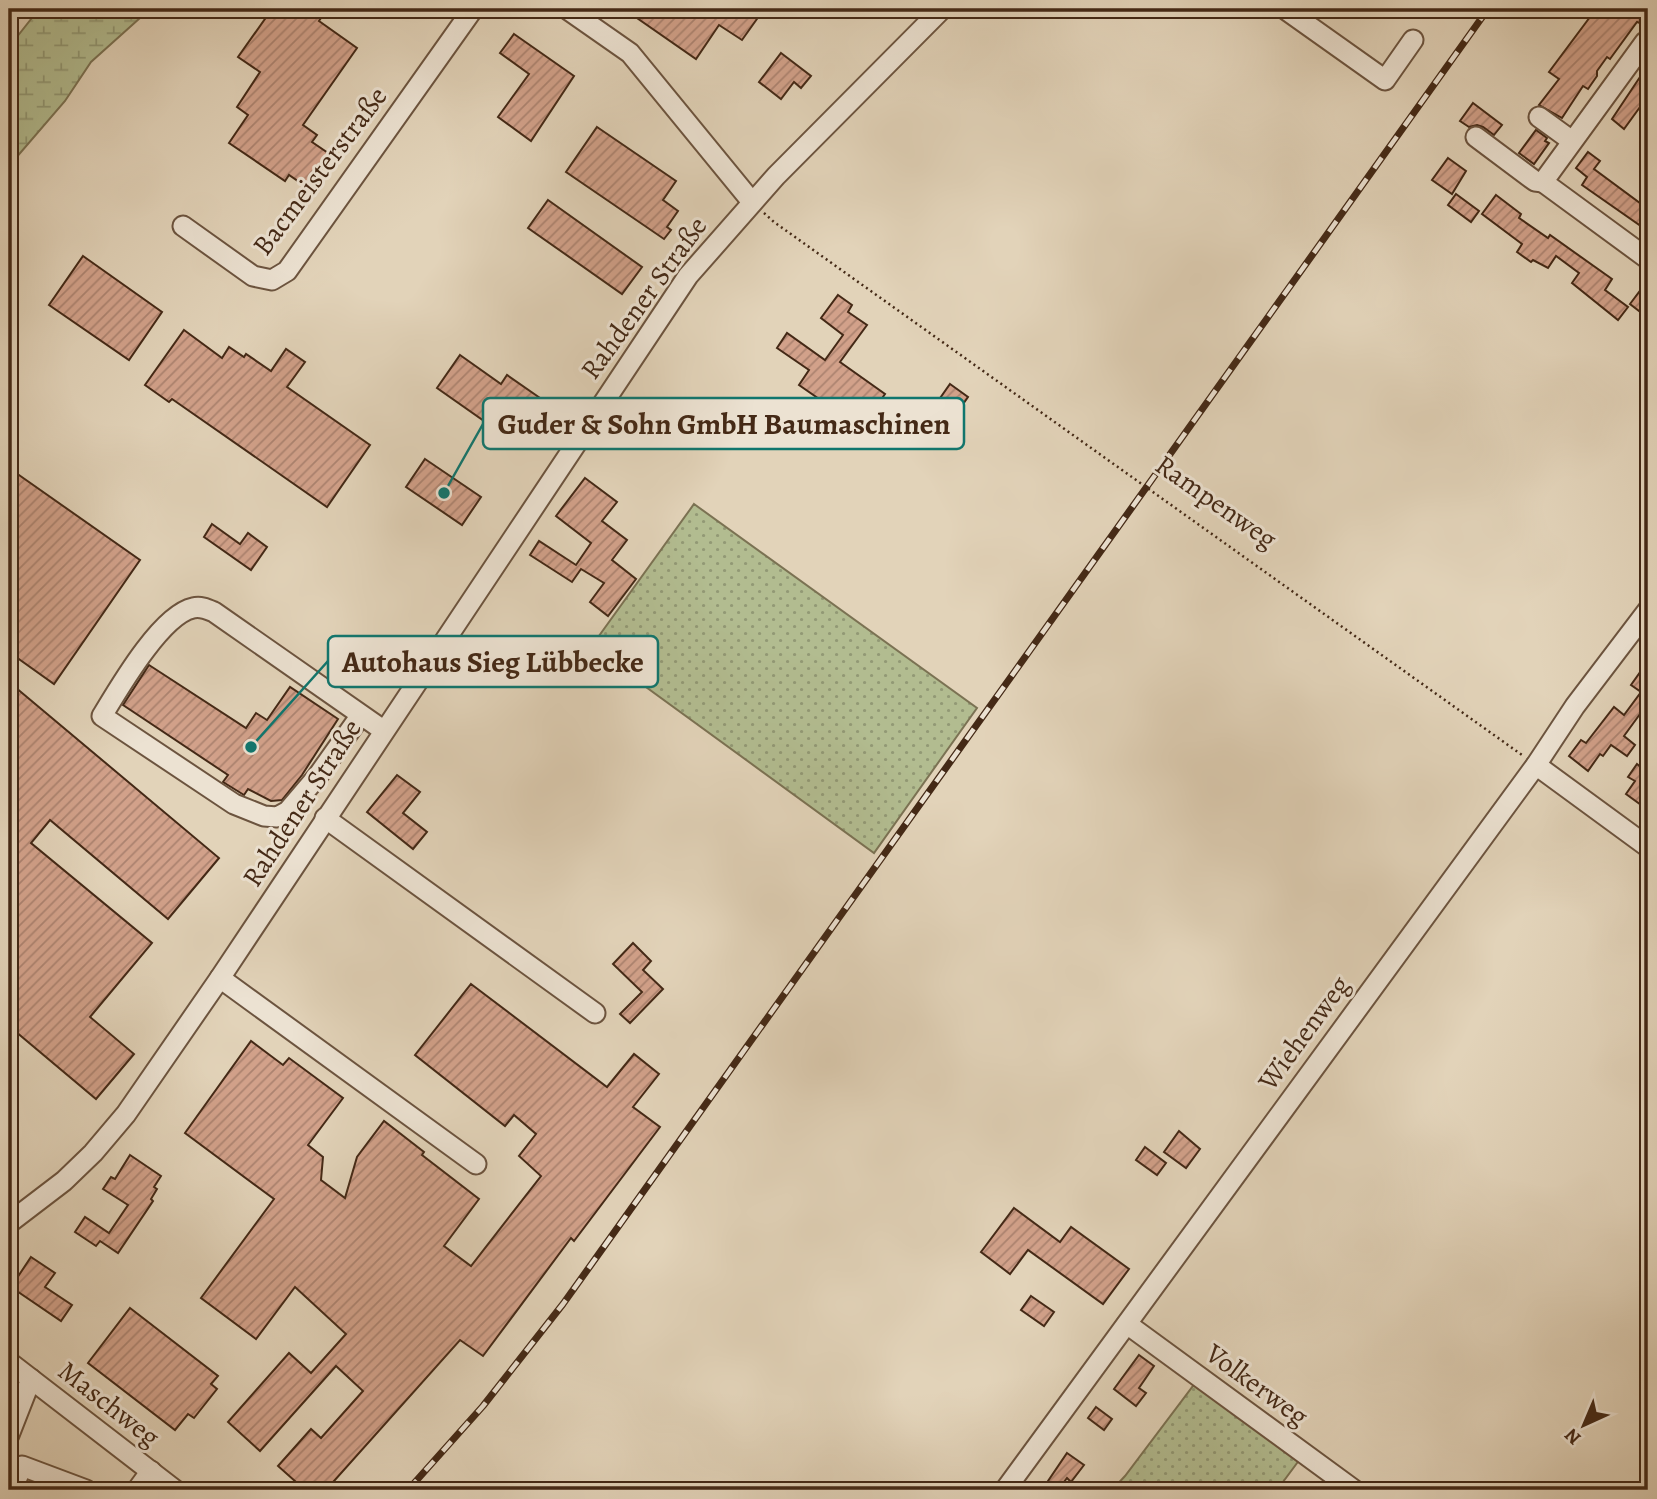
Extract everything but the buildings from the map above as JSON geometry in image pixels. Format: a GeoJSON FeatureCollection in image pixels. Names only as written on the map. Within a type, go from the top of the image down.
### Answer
{"type":"FeatureCollection","features":[{"type":"Feature","properties":{"kind":"street","name":"Bacmeisterstraße"},"geometry":{"type":"LineString","coordinates":[[183,226],[253,276],[272,280],[287,271],[473,9]]}},
{"type":"Feature","properties":{"kind":"street"},"geometry":{"type":"LineString","coordinates":[[567,9],[630,53],[752,202]]}},
{"type":"Feature","properties":{"kind":"street","name":"Rahdener Straße"},"geometry":{"type":"LineString","coordinates":[[9,1223],[64,1181],[93,1153],[126,1114],[220,978],[688,276],[752,202],[942,9]]}},
{"type":"Feature","properties":{"kind":"street"},"geometry":{"type":"LineString","coordinates":[[1285,9],[1385,80],[1413,40]]}},
{"type":"Feature","properties":{"kind":"street"},"geometry":{"type":"LineString","coordinates":[[1543,182],[1645,42],[1648,44]]}},
{"type":"Feature","properties":{"kind":"street"},"geometry":{"type":"LineString","coordinates":[[1539,117],[1572,141]]}},
{"type":"Feature","properties":{"kind":"street"},"geometry":{"type":"LineString","coordinates":[[1476,137],[1648,259]]}},
{"type":"Feature","properties":{"kind":"street"},"geometry":{"type":"LineString","coordinates":[[361,715],[317,778],[288,810],[277,817],[264,816],[234,804],[102,716],[129,671],[156,637],[175,617],[190,608],[202,607],[214,612],[278,655],[383,730]]}},
{"type":"Feature","properties":{"kind":"street"},"geometry":{"type":"LineString","coordinates":[[1640,638],[1648,610]]}},
{"type":"Feature","properties":{"kind":"street","name":"Wiehenweg"},"geometry":{"type":"LineString","coordinates":[[1005,1490],[1555,739],[1584,712],[1608,681],[1619,651],[1640,638]]}},
{"type":"Feature","properties":{"kind":"street"},"geometry":{"type":"LineString","coordinates":[[1536,765],[1648,847]]}},
{"type":"Feature","properties":{"kind":"street"},"geometry":{"type":"LineString","coordinates":[[325,818],[595,1013]]}},
{"type":"Feature","properties":{"kind":"street"},"geometry":{"type":"LineString","coordinates":[[220,978],[476,1164]]}},
{"type":"Feature","properties":{"kind":"street","name":"Volkerweg"},"geometry":{"type":"LineString","coordinates":[[1127,1324],[1354,1490]]}},
{"type":"Feature","properties":{"kind":"street","name":"Maschweg"},"geometry":{"type":"LineString","coordinates":[[9,1362],[175,1490]]}},
{"type":"Feature","properties":{"kind":"street"},"geometry":{"type":"LineString","coordinates":[[9,1435],[32,1379]]}},
{"type":"Feature","properties":{"kind":"street"},"geometry":{"type":"LineString","coordinates":[[12,1490],[22,1466],[86,1490]]}},
{"type":"Feature","properties":{"kind":"street"},"geometry":{"type":"LineString","coordinates":[[137,1490],[151,1471]]}},
{"type":"Feature","properties":{"kind":"path","name":"Rampenweg"},"geometry":{"type":"LineString","coordinates":[[752,202],[774,222],[1536,765]]}},
{"type":"Feature","properties":{"kind":"green space"},"geometry":{"type":"Polygon","coordinates":[[[39,9],[150,9],[91,62],[65,101],[9,166],[9,47],[39,9]]]}},
{"type":"Feature","properties":{"kind":"green space"},"geometry":{"type":"Polygon","coordinates":[[[694,504],[977,708],[874,853],[591,647],[694,504]]]}},
{"type":"Feature","properties":{"kind":"green space"},"geometry":{"type":"Polygon","coordinates":[[[1196,1382],[1300,1459],[1277,1490],[1112,1490],[1125,1476],[1196,1382]]]}},
{"type":"Feature","properties":{"kind":"railway"},"geometry":{"type":"LineString","coordinates":[[408,1490],[483,1406],[563,1304],[1488,9]]}},
{"type":"Feature","properties":{"kind":"place","name":"Guder & Sohn GmbH Baumaschinen"},"geometry":{"type":"Point","coordinates":[444,493]}},
{"type":"Feature","properties":{"kind":"place","name":"Autohaus Sieg Lübbecke"},"geometry":{"type":"Point","coordinates":[251,747]}}]}
